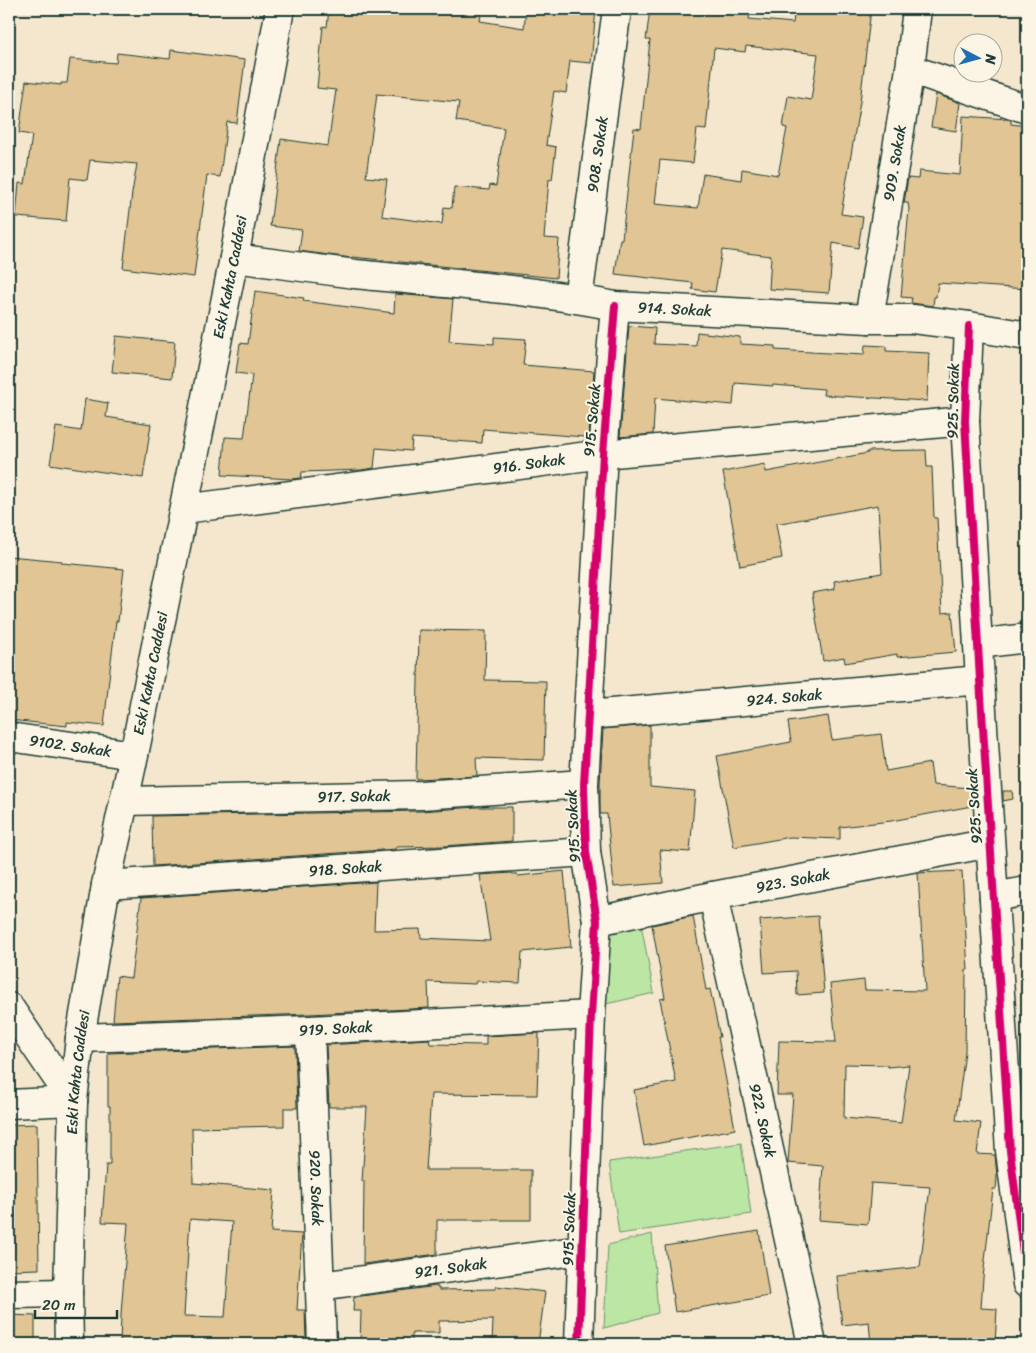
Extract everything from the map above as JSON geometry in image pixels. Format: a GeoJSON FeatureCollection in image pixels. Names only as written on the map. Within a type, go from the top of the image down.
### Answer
{"type":"FeatureCollection","features":[{"type":"Feature","properties":{"kind":"street","name":"Eski Kahta Caddesi"},"geometry":{"type":"LineString","coordinates":[[69,1344],[68,1293],[73,1101],[80,1038],[106,885],[234,258],[280,9]]}},
{"type":"Feature","properties":{"kind":"street","name":"908. Sokak"},"geometry":{"type":"LineString","coordinates":[[578,299],[617,9]]}},
{"type":"Feature","properties":{"kind":"street","name":"909. Sokak"},"geometry":{"type":"LineString","coordinates":[[869,319],[910,69],[917,9]]}},
{"type":"Feature","properties":{"kind":"street"},"geometry":{"type":"LineString","coordinates":[[910,69],[1027,109]]}},
{"type":"Feature","properties":{"kind":"street","name":"914. Sokak"},"geometry":{"type":"LineString","coordinates":[[234,258],[578,299],[615,306],[869,319],[913,319],[1027,336]]}},
{"type":"Feature","properties":{"kind":"street","name":"915. Sokak"},"geometry":{"type":"LineString","coordinates":[[579,1344],[591,1015],[597,921],[586,852],[584,784],[602,454],[615,306]]}},
{"type":"Feature","properties":{"kind":"street","name":"925. Sokak"},"geometry":{"type":"LineString","coordinates":[[969,326],[965,421],[980,680],[994,897],[1019,1149],[1027,1284]]}},
{"type":"Feature","properties":{"kind":"street","name":"916. Sokak"},"geometry":{"type":"LineString","coordinates":[[184,509],[602,454],[965,421]]}},
{"type":"Feature","properties":{"kind":"street"},"geometry":{"type":"LineString","coordinates":[[978,644],[1027,638]]}},
{"type":"Feature","properties":{"kind":"street","name":"924. Sokak"},"geometry":{"type":"LineString","coordinates":[[588,715],[980,680]]}},
{"type":"Feature","properties":{"kind":"street","name":"9102. Sokak"},"geometry":{"type":"LineString","coordinates":[[9,737],[134,755]]}},
{"type":"Feature","properties":{"kind":"street","name":"917. Sokak"},"geometry":{"type":"LineString","coordinates":[[124,801],[421,795],[584,784]]}},
{"type":"Feature","properties":{"kind":"street","name":"923. Sokak"},"geometry":{"type":"LineString","coordinates":[[597,921],[713,896],[990,843]]}},
{"type":"Feature","properties":{"kind":"street","name":"918. Sokak"},"geometry":{"type":"LineString","coordinates":[[106,885],[586,852]]}},
{"type":"Feature","properties":{"kind":"street"},"geometry":{"type":"LineString","coordinates":[[994,897],[1027,891]]}},
{"type":"Feature","properties":{"kind":"street","name":"922. Sokak"},"geometry":{"type":"LineString","coordinates":[[713,896],[812,1344]]}},
{"type":"Feature","properties":{"kind":"street"},"geometry":{"type":"LineString","coordinates":[[9,1008],[73,1101]]}},
{"type":"Feature","properties":{"kind":"street","name":"919. Sokak"},"geometry":{"type":"LineString","coordinates":[[80,1038],[310,1030],[591,1015]]}},
{"type":"Feature","properties":{"kind":"street","name":"920. Sokak"},"geometry":{"type":"LineString","coordinates":[[310,1030],[322,1344]]}},
{"type":"Feature","properties":{"kind":"street"},"geometry":{"type":"LineString","coordinates":[[9,1104],[73,1101]]}},
{"type":"Feature","properties":{"kind":"street","name":"921. Sokak"},"geometry":{"type":"LineString","coordinates":[[320,1286],[582,1250]]}},
{"type":"Feature","properties":{"kind":"street"},"geometry":{"type":"LineString","coordinates":[[9,1294],[68,1293]]}},
{"type":"Feature","properties":{"kind":"green space"},"geometry":{"type":"Polygon","coordinates":[[[641,924],[654,993],[606,1004],[610,932],[641,924]]]}},
{"type":"Feature","properties":{"kind":"green space"},"geometry":{"type":"Polygon","coordinates":[[[741,1143],[751,1214],[619,1234],[609,1162],[741,1143]]]}},
{"type":"Feature","properties":{"kind":"green space"},"geometry":{"type":"Polygon","coordinates":[[[652,1234],[658,1313],[604,1328],[608,1245],[652,1234]]]}},
{"type":"Feature","properties":{"kind":"building"},"geometry":{"type":"Polygon","coordinates":[[[329,9],[482,9],[480,21],[524,28],[526,9],[596,9],[591,63],[570,61],[566,93],[554,91],[546,145],[556,147],[552,180],[549,179],[544,238],[559,239],[556,278],[299,251],[302,230],[270,226],[281,139],[328,146],[336,90],[317,88],[323,26],[327,27],[329,9]],[[377,94],[366,177],[387,179],[382,216],[442,224],[444,207],[452,208],[454,187],[489,190],[490,185],[496,186],[504,128],[456,121],[459,102],[377,94]]]}},
{"type":"Feature","properties":{"kind":"building"},"geometry":{"type":"Polygon","coordinates":[[[650,9],[750,9],[749,19],[793,23],[795,9],[871,9],[860,102],[841,214],[863,217],[858,248],[833,243],[829,293],[769,289],[771,256],[722,250],[715,292],[692,289],[693,283],[615,274],[620,239],[622,239],[634,128],[641,129],[650,40],[646,40],[650,9]],[[746,46],[745,52],[714,48],[706,130],[697,129],[693,163],[660,160],[655,204],[698,208],[703,174],[741,180],[742,169],[778,175],[787,128],[783,127],[788,96],[811,100],[818,54],[746,46]]]}},
{"type":"Feature","properties":{"kind":"building"},"geometry":{"type":"Polygon","coordinates":[[[171,50],[245,60],[237,123],[227,122],[220,177],[207,175],[194,277],[123,268],[137,164],[90,160],[87,180],[70,178],[66,221],[16,217],[19,183],[25,184],[32,135],[19,133],[26,81],[61,85],[61,83],[67,83],[70,59],[116,63],[117,53],[170,59],[171,50]]]}},
{"type":"Feature","properties":{"kind":"building"},"geometry":{"type":"Polygon","coordinates":[[[936,94],[960,103],[956,131],[931,127],[936,94]]]}},
{"type":"Feature","properties":{"kind":"building"},"geometry":{"type":"Polygon","coordinates":[[[963,116],[1007,119],[1011,120],[1011,124],[1027,126],[1027,289],[938,283],[933,306],[911,303],[912,298],[901,297],[909,209],[908,203],[904,203],[908,178],[918,179],[919,171],[960,175],[963,116]]]}},
{"type":"Feature","properties":{"kind":"building"},"geometry":{"type":"Polygon","coordinates":[[[255,291],[304,298],[303,301],[394,313],[395,294],[453,299],[449,341],[494,344],[494,337],[526,339],[523,365],[594,371],[589,436],[483,429],[482,443],[412,438],[411,451],[376,448],[374,468],[302,472],[301,478],[292,479],[222,475],[225,437],[244,438],[252,375],[236,373],[240,343],[248,344],[255,291]]]}},
{"type":"Feature","properties":{"kind":"building"},"geometry":{"type":"Polygon","coordinates":[[[629,326],[655,328],[654,344],[696,346],[697,332],[740,337],[740,344],[775,346],[775,350],[864,355],[865,345],[886,346],[886,351],[929,353],[927,401],[823,395],[824,389],[735,383],[733,405],[655,398],[653,434],[620,437],[629,326]]]}},
{"type":"Feature","properties":{"kind":"building"},"geometry":{"type":"Polygon","coordinates":[[[116,336],[175,342],[172,378],[112,372],[116,336]]]}},
{"type":"Feature","properties":{"kind":"building"},"geometry":{"type":"Polygon","coordinates":[[[85,399],[108,403],[106,417],[151,424],[143,478],[50,464],[56,427],[81,431],[85,399]]]}},
{"type":"Feature","properties":{"kind":"building"},"geometry":{"type":"Polygon","coordinates":[[[926,450],[927,467],[932,467],[934,518],[937,518],[942,613],[952,612],[956,652],[897,657],[897,654],[845,663],[844,657],[823,661],[812,593],[835,589],[834,581],[882,573],[878,505],[776,524],[782,558],[740,566],[723,472],[765,464],[766,472],[868,453],[868,451],[926,450]]]}},
{"type":"Feature","properties":{"kind":"building"},"geometry":{"type":"Polygon","coordinates":[[[9,556],[124,569],[104,726],[67,722],[67,726],[9,720],[9,556]]]}},
{"type":"Feature","properties":{"kind":"building"},"geometry":{"type":"Polygon","coordinates":[[[419,630],[486,631],[485,680],[546,681],[544,760],[476,758],[477,776],[416,779],[419,630]]]}},
{"type":"Feature","properties":{"kind":"building"},"geometry":{"type":"Polygon","coordinates":[[[828,716],[832,740],[881,734],[886,771],[930,763],[933,785],[971,788],[972,806],[891,821],[840,827],[840,839],[790,837],[734,847],[717,756],[791,742],[788,722],[828,716]]]}},
{"type":"Feature","properties":{"kind":"building"},"geometry":{"type":"Polygon","coordinates":[[[650,725],[650,787],[695,791],[690,852],[660,850],[663,883],[614,887],[607,814],[600,814],[603,729],[650,725]]]}},
{"type":"Feature","properties":{"kind":"building"},"geometry":{"type":"Polygon","coordinates":[[[1003,791],[1012,791],[1013,799],[1003,801],[1003,791]]]}},
{"type":"Feature","properties":{"kind":"building"},"geometry":{"type":"Polygon","coordinates":[[[477,807],[512,807],[512,841],[396,847],[396,849],[153,866],[152,816],[421,811],[477,807]]]}},
{"type":"Feature","properties":{"kind":"building"},"geometry":{"type":"Polygon","coordinates":[[[564,871],[571,947],[522,952],[520,983],[476,981],[475,984],[428,982],[429,1008],[113,1021],[117,976],[131,978],[141,898],[376,882],[374,930],[420,929],[421,938],[490,941],[480,875],[512,873],[518,876],[564,871]]]}},
{"type":"Feature","properties":{"kind":"building"},"geometry":{"type":"Polygon","coordinates":[[[962,871],[968,970],[966,970],[965,1052],[956,1120],[981,1123],[977,1154],[995,1155],[996,1189],[993,1189],[981,1308],[997,1309],[995,1344],[871,1344],[869,1322],[842,1325],[837,1276],[920,1267],[930,1187],[871,1183],[868,1224],[819,1220],[823,1166],[788,1163],[793,1095],[777,1095],[779,1041],[836,1042],[830,984],[864,980],[865,990],[925,991],[918,873],[962,871]],[[845,1064],[844,1118],[901,1123],[909,1065],[888,1067],[887,1065],[845,1064]]]}},
{"type":"Feature","properties":{"kind":"building"},"geometry":{"type":"Polygon","coordinates":[[[693,916],[706,990],[710,989],[720,1037],[718,1037],[735,1129],[644,1146],[634,1090],[676,1082],[660,999],[665,998],[652,925],[693,916]]]}},
{"type":"Feature","properties":{"kind":"building"},"geometry":{"type":"Polygon","coordinates":[[[818,916],[824,993],[797,995],[796,971],[764,973],[760,920],[818,916]]]}},
{"type":"Feature","properties":{"kind":"building"},"geometry":{"type":"Polygon","coordinates":[[[539,1033],[537,1095],[431,1094],[426,1170],[531,1170],[531,1220],[437,1220],[437,1254],[363,1264],[364,1181],[362,1181],[367,1107],[329,1107],[326,1045],[429,1039],[430,1044],[486,1045],[486,1036],[539,1033]]]}},
{"type":"Feature","properties":{"kind":"building"},"geometry":{"type":"Polygon","coordinates":[[[295,1046],[297,1108],[284,1108],[284,1126],[192,1128],[193,1183],[274,1190],[271,1232],[302,1234],[297,1310],[305,1310],[306,1341],[289,1341],[289,1344],[120,1344],[128,1223],[102,1222],[106,1165],[110,1165],[108,1053],[295,1046]],[[190,1219],[184,1316],[225,1317],[232,1222],[190,1219]]]}},
{"type":"Feature","properties":{"kind":"building"},"geometry":{"type":"Polygon","coordinates":[[[37,1124],[39,1269],[9,1270],[9,1125],[37,1124]]]}},
{"type":"Feature","properties":{"kind":"building"},"geometry":{"type":"Polygon","coordinates":[[[759,1231],[769,1296],[675,1312],[665,1246],[759,1231]]]}},
{"type":"Feature","properties":{"kind":"building"},"geometry":{"type":"Polygon","coordinates":[[[437,1286],[439,1290],[496,1289],[496,1286],[545,1292],[538,1344],[492,1344],[493,1320],[439,1321],[439,1333],[412,1333],[412,1344],[360,1344],[361,1311],[353,1311],[354,1297],[437,1286]]]}},
{"type":"Feature","properties":{"kind":"building"},"geometry":{"type":"Polygon","coordinates":[[[9,1315],[35,1316],[35,1344],[9,1344],[9,1315]]]}},
{"type":"Feature","properties":{"kind":"cycle path"},"geometry":{"type":"LineString","coordinates":[[579,1344],[591,1015],[597,921],[586,852],[584,784],[603,454],[615,306]]}},
{"type":"Feature","properties":{"kind":"cycle path"},"geometry":{"type":"LineString","coordinates":[[969,326],[965,421],[980,680],[1010,1151],[1027,1284]]}}]}
